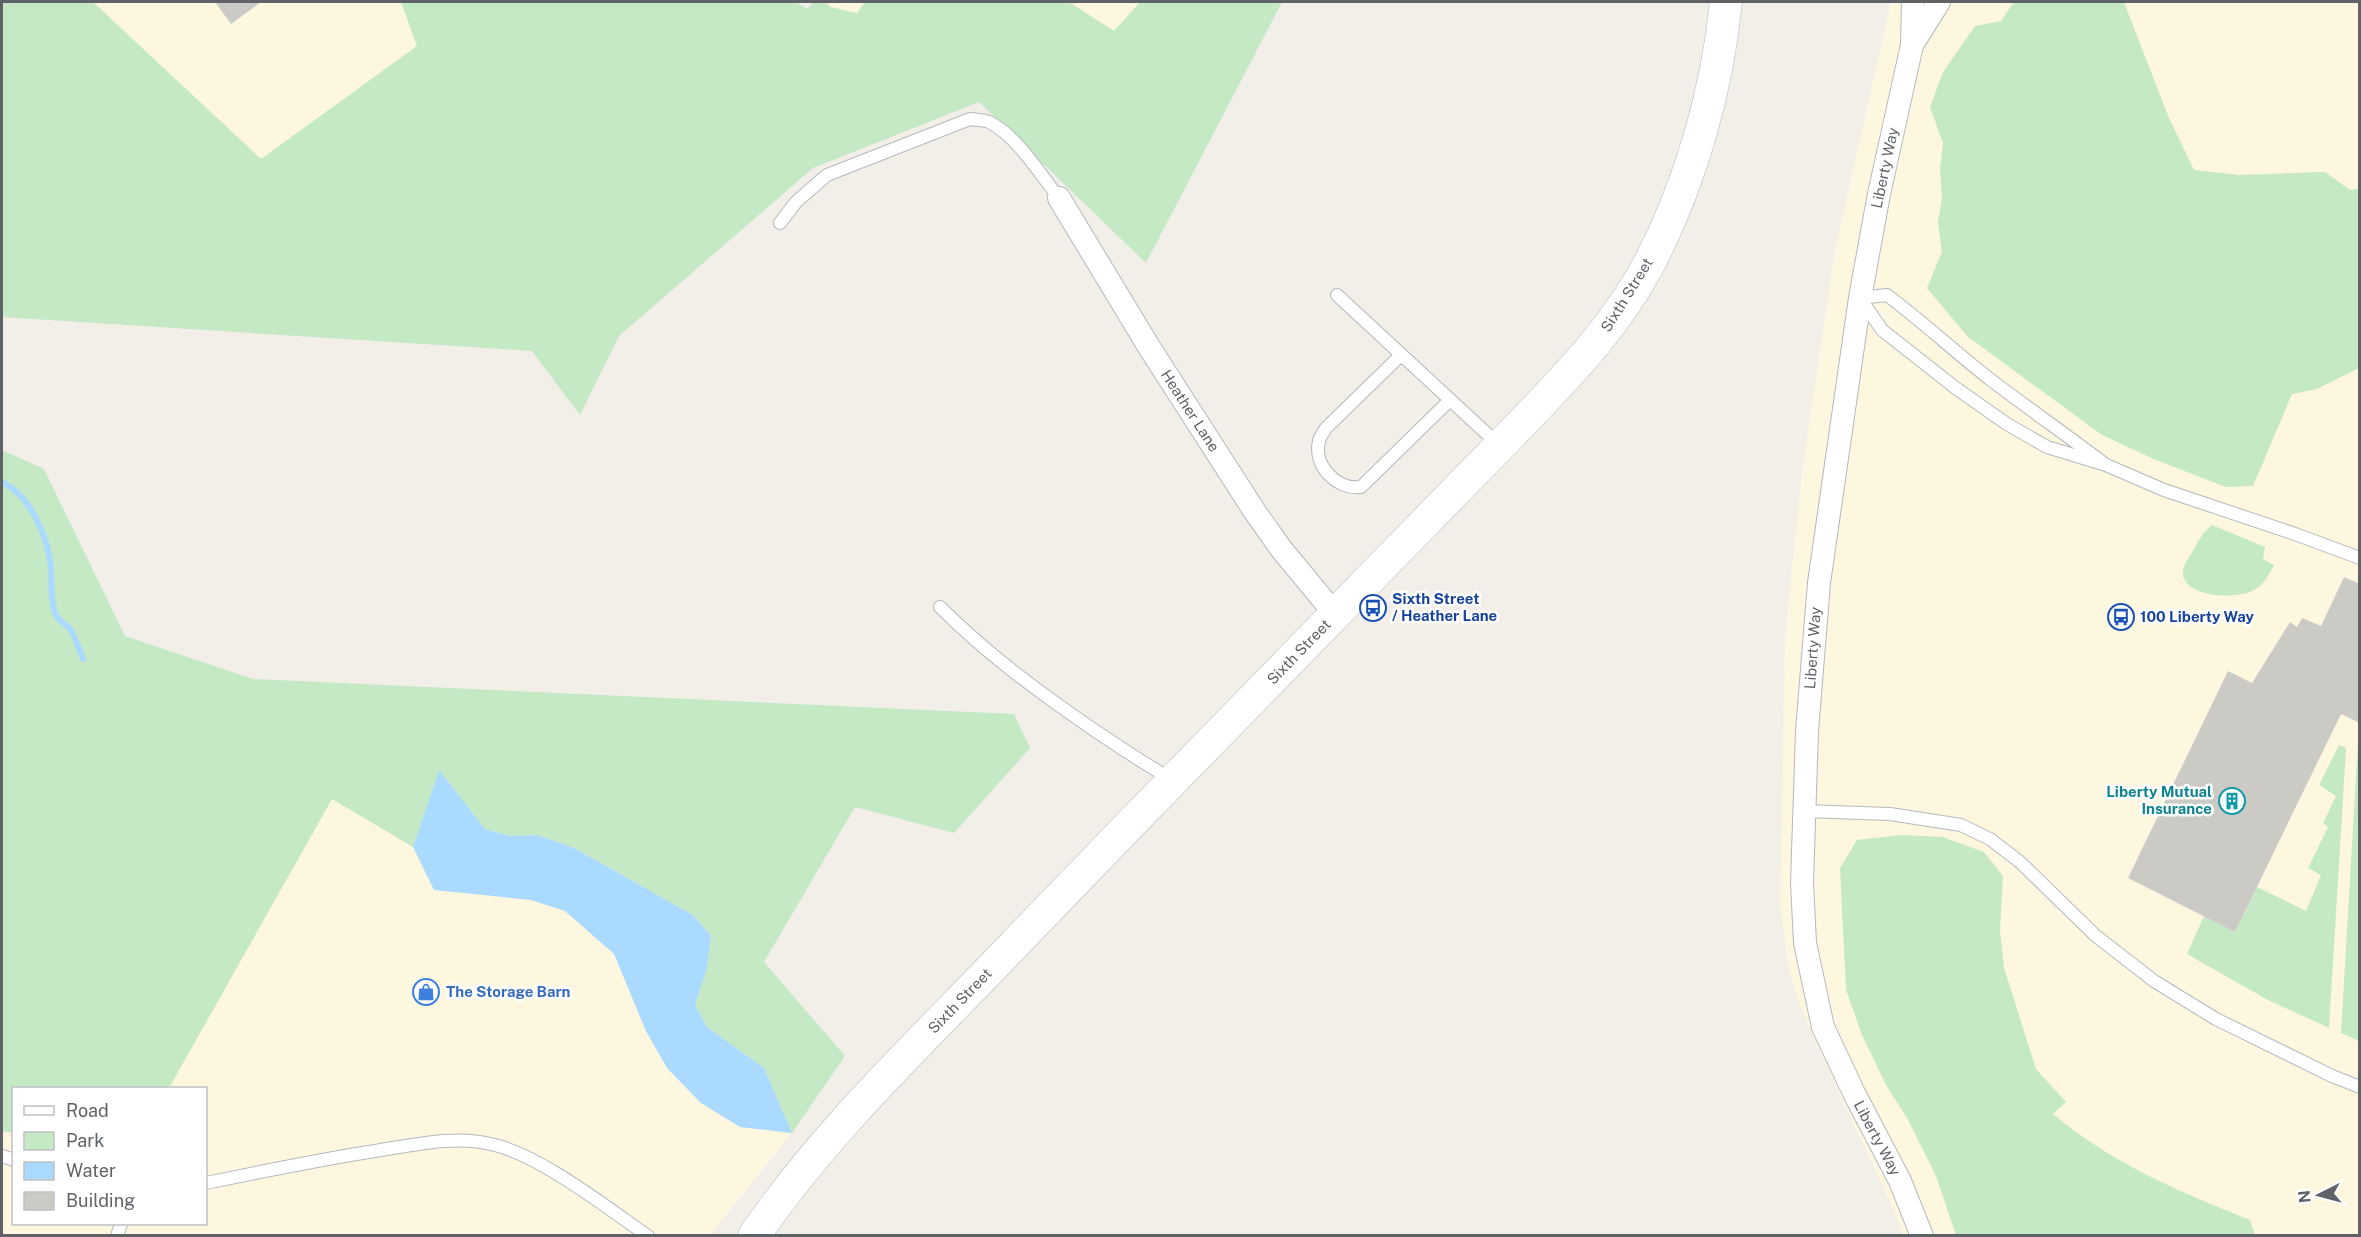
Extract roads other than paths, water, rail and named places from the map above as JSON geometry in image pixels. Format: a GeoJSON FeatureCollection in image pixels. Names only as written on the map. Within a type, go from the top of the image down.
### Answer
{"type":"FeatureCollection","features":[{"type":"Feature","properties":{"kind":"main road","name":"Sixth Street"},"geometry":{"type":"LineString","coordinates":[[754,1236],[804,1169],[863,1102],[1173,779],[1500,447],[1590,352],[1649,264],[1669,219],[1693,156],[1716,70],[1726,2]]}},
{"type":"Feature","properties":{"kind":"street","name":"Liberty Way"},"geometry":{"type":"LineString","coordinates":[[1912,2],[1912,45],[1879,194],[1860,298],[1819,584],[1813,644],[1802,883],[1804,943],[1823,1027],[1854,1094],[1900,1181],[1922,1236]]}},
{"type":"Feature","properties":{"kind":"street","name":"Liberty Way"},"geometry":{"type":"LineString","coordinates":[[1912,45],[1939,2]]}},
{"type":"Feature","properties":{"kind":"street","name":"Heather Lane"},"geometry":{"type":"LineString","coordinates":[[1059,198],[1149,347],[1255,512],[1282,550],[1335,614]]}},
{"type":"Feature","properties":{"kind":"lane"},"geometry":{"type":"LineString","coordinates":[[780,223],[796,202],[827,175],[970,119],[988,122],[1002,130],[1059,198]]}},
{"type":"Feature","properties":{"kind":"lane"},"geometry":{"type":"LineString","coordinates":[[2106,465],[1992,380],[1926,324],[1887,295],[1860,298],[1882,330],[1957,389],[2007,424],[2047,447],[2106,465],[2164,490],[2360,558]]}},
{"type":"Feature","properties":{"kind":"lane"},"geometry":{"type":"LineString","coordinates":[[1337,296],[1500,447]]}},
{"type":"Feature","properties":{"kind":"lane"},"geometry":{"type":"LineString","coordinates":[[1401,355],[1326,428],[1319,440],[1322,465],[1335,481],[1350,488],[1361,487],[1450,400]]}},
{"type":"Feature","properties":{"kind":"lane"},"geometry":{"type":"LineString","coordinates":[[940,607],[970,637],[1065,710],[1137,759],[1173,779]]}},
{"type":"Feature","properties":{"kind":"lane"},"geometry":{"type":"LineString","coordinates":[[1804,811],[1890,814],[1961,825],[1990,840],[2020,862],[2096,936],[2154,981],[2216,1019],[2360,1087]]}},
{"type":"Feature","properties":{"kind":"lane"},"geometry":{"type":"LineString","coordinates":[[207,1183],[435,1142],[467,1141],[494,1144],[522,1155],[555,1173],[648,1236]]}},
{"type":"Feature","properties":{"kind":"water"},"geometry":{"type":"Polygon","coordinates":[[[439,770],[485,829],[510,836],[537,835],[574,848],[693,915],[711,936],[707,968],[695,1005],[707,1027],[764,1068],[792,1133],[740,1127],[701,1103],[667,1068],[646,1031],[614,954],[565,911],[531,900],[434,890],[413,847],[439,770]]]}},
{"type":"Feature","properties":{"kind":"waterway"},"geometry":{"type":"LineString","coordinates":[[2,482],[21,497],[42,530],[51,567],[53,607],[57,618],[72,632],[83,659]]}},
{"type":"Feature","properties":{"kind":"place","name":"Sixth Street / Heather Lane"},"geometry":{"type":"Point","coordinates":[1373,608]}},
{"type":"Feature","properties":{"kind":"place","name":"100 Liberty Way"},"geometry":{"type":"Point","coordinates":[2121,617]}},
{"type":"Feature","properties":{"kind":"place","name":"Liberty Mutual Insurance"},"geometry":{"type":"Point","coordinates":[2232,801]}},
{"type":"Feature","properties":{"kind":"place","name":"The Storage Barn"},"geometry":{"type":"Point","coordinates":[426,992]}}]}
